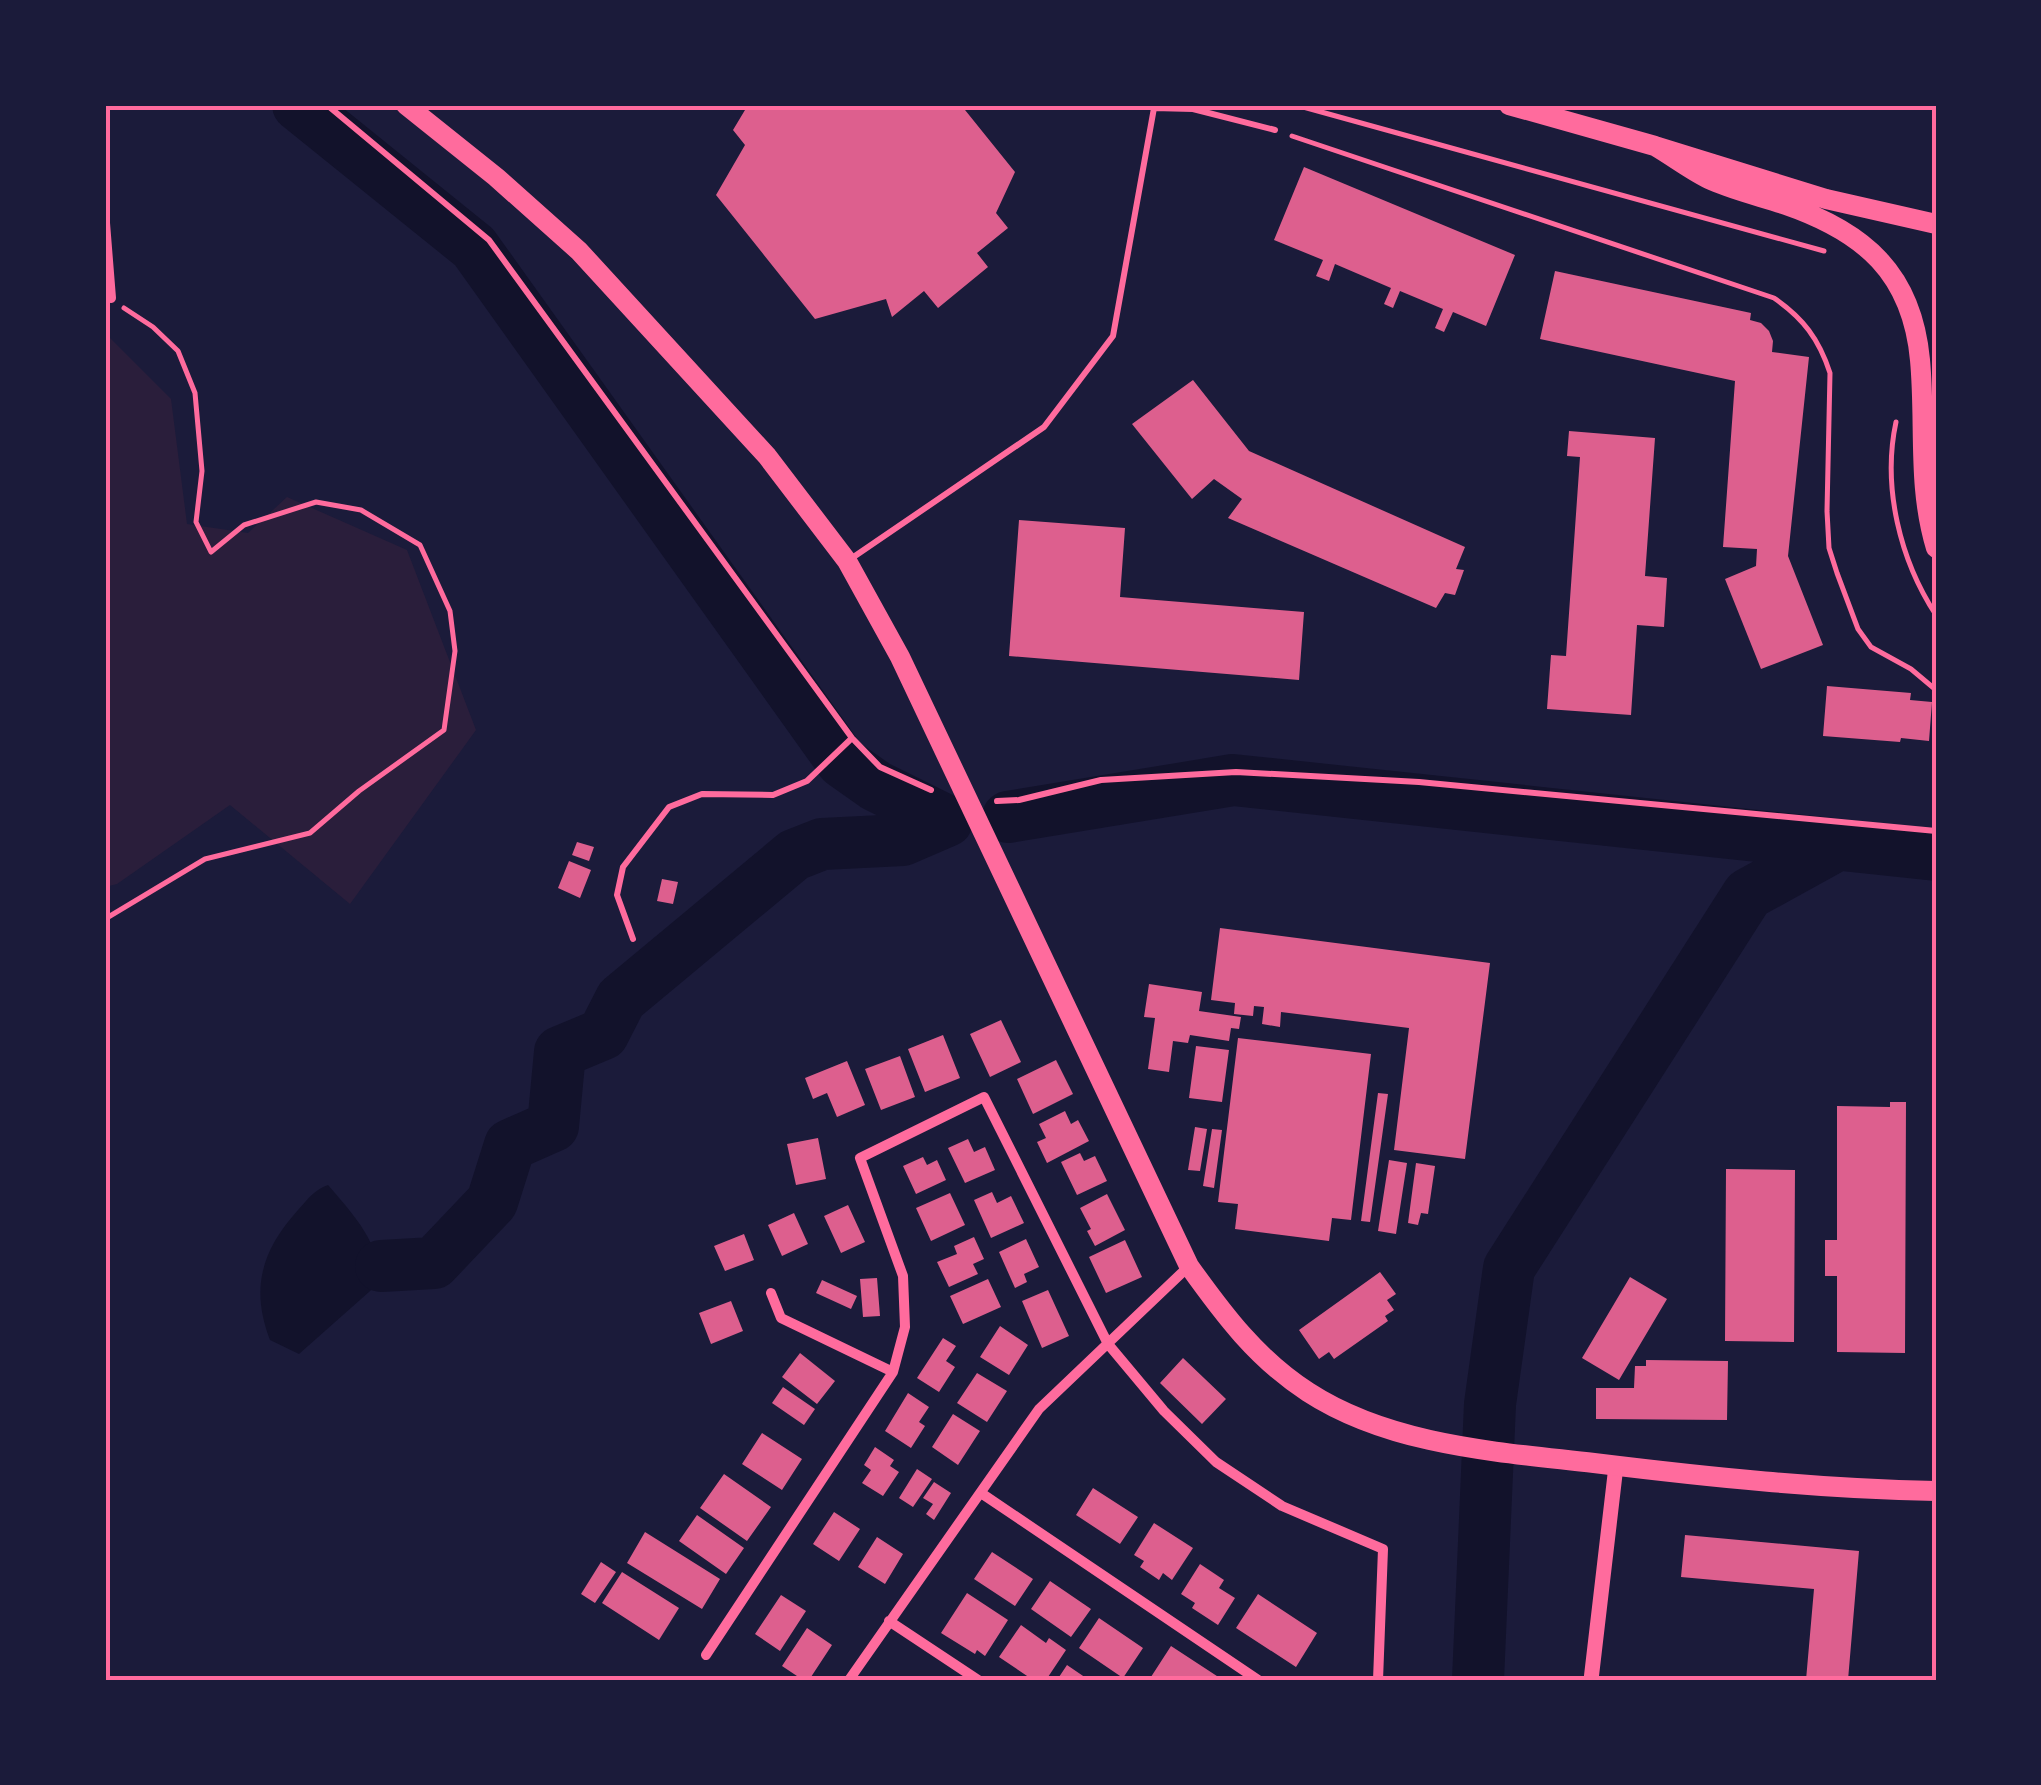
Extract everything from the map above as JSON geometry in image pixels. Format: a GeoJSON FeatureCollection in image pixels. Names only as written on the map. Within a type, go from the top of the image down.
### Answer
{"type":"FeatureCollection","features":[{"type":"Feature","properties":{"kind":"main road"},"geometry":{"type":"LineString","coordinates":[[406,105],[496,177],[578,251],[767,456],[847,561],[900,657],[1189,1266],[1231,1325],[1273,1368],[1312,1395],[1360,1418],[1428,1439],[1616,1466],[1800,1485],[1936,1490]]}},
{"type":"Feature","properties":{"kind":"main road"},"geometry":{"type":"LineString","coordinates":[[1509,105],[1826,199],[1936,224]]}},
{"type":"Feature","properties":{"kind":"main road"},"geometry":{"type":"LineString","coordinates":[[1655,146],[1713,181],[1834,225],[1866,246],[1894,278],[1912,314],[1918,344],[1923,490],[1936,548]]}},
{"type":"Feature","properties":{"kind":"street"},"geometry":{"type":"LineString","coordinates":[[105,223],[111,298]]}},
{"type":"Feature","properties":{"kind":"street"},"geometry":{"type":"LineString","coordinates":[[706,1655],[893,1372],[906,1327],[903,1276],[860,1158],[984,1098],[1108,1344],[1164,1411],[1216,1462],[1282,1506],[1383,1549],[1378,1680]]}},
{"type":"Feature","properties":{"kind":"street"},"geometry":{"type":"LineString","coordinates":[[849,1680],[1038,1409],[1189,1266]]}},
{"type":"Feature","properties":{"kind":"street"},"geometry":{"type":"LineString","coordinates":[[771,1293],[781,1318],[893,1372]]}},
{"type":"Feature","properties":{"kind":"street"},"geometry":{"type":"LineString","coordinates":[[1591,1680],[1616,1466]]}},
{"type":"Feature","properties":{"kind":"street"},"geometry":{"type":"LineString","coordinates":[[982,1493],[1258,1680]]}},
{"type":"Feature","properties":{"kind":"street"},"geometry":{"type":"LineString","coordinates":[[888,1621],[978,1680]]}},
{"type":"Feature","properties":{"kind":"lane"},"geometry":{"type":"LineString","coordinates":[[327,105],[489,240],[850,739],[880,766],[931,790]]}},
{"type":"Feature","properties":{"kind":"lane"},"geometry":{"type":"LineString","coordinates":[[847,561],[1044,427],[1113,336],[1154,108],[1192,109],[1274,130]]}},
{"type":"Feature","properties":{"kind":"lane"},"geometry":{"type":"LineString","coordinates":[[633,939],[617,895],[623,867],[670,808],[702,794],[773,794],[807,781],[850,739]]}},
{"type":"Feature","properties":{"kind":"lane"},"geometry":{"type":"LineString","coordinates":[[998,801],[1019,800],[1102,780],[1236,772],[1419,782],[1936,831]]}},
{"type":"Feature","properties":{"kind":"path"},"geometry":{"type":"LineString","coordinates":[[1296,105],[1837,255]]}},
{"type":"Feature","properties":{"kind":"path"},"geometry":{"type":"LineString","coordinates":[[1274,130],[1774,298],[1804,320],[1824,353],[1830,373],[1826,511],[1829,548],[1846,601],[1871,647],[1900,662],[1936,690]]}},
{"type":"Feature","properties":{"kind":"path"},"geometry":{"type":"LineString","coordinates":[[105,919],[205,860],[310,833],[359,791],[444,730],[455,650],[450,611],[420,545],[361,510],[316,502],[244,525],[211,552],[196,522],[202,472],[195,392],[178,351],[153,326],[111,298]]}},
{"type":"Feature","properties":{"kind":"path"},"geometry":{"type":"LineString","coordinates":[[1898,416],[1892,460],[1897,522],[1914,574],[1936,615]]}},
{"type":"Feature","properties":{"kind":"shaded area"},"geometry":{"type":"Polygon","coordinates":[[[105,333],[171,399],[187,524],[248,533],[287,497],[407,550],[476,730],[350,904],[230,805],[117,884],[105,887],[105,333]]]}},
{"type":"Feature","properties":{"kind":"shaded area"},"geometry":{"type":"Polygon","coordinates":[[[328,1185],[371,1243],[379,1270],[378,1284],[299,1354],[270,1340],[261,1303],[263,1270],[286,1225],[312,1195],[328,1185]]]}},
{"type":"Feature","properties":{"kind":"building"},"geometry":{"type":"Polygon","coordinates":[[[748,105],[961,105],[1015,172],[996,213],[1008,228],[977,253],[988,267],[938,308],[924,291],[892,317],[886,299],[815,319],[716,195],[745,145],[733,130],[748,105]]]}},
{"type":"Feature","properties":{"kind":"building"},"geometry":{"type":"Polygon","coordinates":[[[1304,167],[1515,255],[1486,326],[1453,312],[1444,332],[1435,328],[1443,309],[1400,291],[1393,308],[1384,304],[1391,288],[1335,264],[1329,281],[1316,276],[1323,260],[1274,240],[1304,167]]]}},
{"type":"Feature","properties":{"kind":"building"},"geometry":{"type":"Polygon","coordinates":[[[1555,271],[1751,313],[1750,320],[1769,331],[1772,352],[1809,357],[1788,556],[1823,645],[1761,669],[1725,579],[1756,566],[1757,549],[1723,547],[1735,381],[1540,339],[1555,271]]]}},
{"type":"Feature","properties":{"kind":"building"},"geometry":{"type":"Polygon","coordinates":[[[1193,380],[1249,451],[1465,547],[1456,569],[1464,570],[1455,595],[1445,593],[1436,608],[1228,518],[1242,499],[1214,479],[1192,499],[1132,424],[1193,380]]]}},
{"type":"Feature","properties":{"kind":"building"},"geometry":{"type":"Polygon","coordinates":[[[1569,431],[1655,438],[1645,576],[1667,578],[1664,627],[1637,625],[1631,715],[1547,709],[1551,655],[1566,656],[1580,457],[1567,456],[1569,431]]]}},
{"type":"Feature","properties":{"kind":"building"},"geometry":{"type":"Polygon","coordinates":[[[1019,520],[1125,528],[1120,597],[1304,612],[1299,680],[1009,656],[1019,520]]]}},
{"type":"Feature","properties":{"kind":"building"},"geometry":{"type":"Polygon","coordinates":[[[1827,686],[1911,693],[1910,700],[1932,702],[1929,741],[1823,736],[1827,686]]]}},
{"type":"Feature","properties":{"kind":"building"},"geometry":{"type":"Polygon","coordinates":[[[577,842],[594,847],[589,861],[572,855],[577,842]]]}},
{"type":"Feature","properties":{"kind":"building"},"geometry":{"type":"Polygon","coordinates":[[[569,861],[591,870],[580,898],[558,888],[569,861]]]}},
{"type":"Feature","properties":{"kind":"building"},"geometry":{"type":"Polygon","coordinates":[[[662,879],[678,882],[673,904],[657,901],[662,879]]]}},
{"type":"Feature","properties":{"kind":"building"},"geometry":{"type":"Polygon","coordinates":[[[1220,928],[1490,963],[1465,1159],[1394,1150],[1409,1028],[1281,1012],[1280,1027],[1262,1024],[1264,1007],[1254,1006],[1253,1016],[1234,1014],[1235,1003],[1211,1000],[1220,928]]]}},
{"type":"Feature","properties":{"kind":"building"},"geometry":{"type":"Polygon","coordinates":[[[1149,984],[1202,992],[1199,1011],[1241,1017],[1239,1029],[1231,1028],[1229,1041],[1190,1035],[1188,1043],[1173,1041],[1169,1072],[1148,1069],[1155,1018],[1144,1017],[1149,984]]]}},
{"type":"Feature","properties":{"kind":"building"},"geometry":{"type":"Polygon","coordinates":[[[1001,1020],[1021,1062],[990,1077],[970,1034],[1001,1020]]]}},
{"type":"Feature","properties":{"kind":"building"},"geometry":{"type":"Polygon","coordinates":[[[943,1035],[960,1078],[925,1092],[908,1049],[943,1035]]]}},
{"type":"Feature","properties":{"kind":"building"},"geometry":{"type":"Polygon","coordinates":[[[1238,1038],[1371,1054],[1351,1220],[1332,1218],[1329,1241],[1235,1229],[1238,1204],[1218,1202],[1238,1038]]]}},
{"type":"Feature","properties":{"kind":"building"},"geometry":{"type":"Polygon","coordinates":[[[1196,1046],[1229,1050],[1222,1102],[1189,1098],[1196,1046]]]}},
{"type":"Feature","properties":{"kind":"building"},"geometry":{"type":"Polygon","coordinates":[[[900,1056],[915,1097],[881,1110],[865,1069],[900,1056]]]}},
{"type":"Feature","properties":{"kind":"building"},"geometry":{"type":"Polygon","coordinates":[[[1056,1060],[1073,1094],[1033,1114],[1017,1079],[1056,1060]]]}},
{"type":"Feature","properties":{"kind":"building"},"geometry":{"type":"Polygon","coordinates":[[[847,1061],[865,1105],[837,1117],[827,1093],[813,1099],[805,1078],[847,1061]]]}},
{"type":"Feature","properties":{"kind":"building"},"geometry":{"type":"Polygon","coordinates":[[[1378,1093],[1388,1094],[1370,1222],[1361,1221],[1378,1093]]]}},
{"type":"Feature","properties":{"kind":"building"},"geometry":{"type":"Polygon","coordinates":[[[1890,1102],[1906,1102],[1905,1353],[1837,1352],[1837,1276],[1825,1276],[1825,1240],[1837,1240],[1837,1106],[1890,1107],[1890,1102]]]}},
{"type":"Feature","properties":{"kind":"building"},"geometry":{"type":"Polygon","coordinates":[[[1065,1111],[1071,1124],[1078,1120],[1089,1141],[1047,1163],[1037,1142],[1046,1138],[1039,1124],[1065,1111]]]}},
{"type":"Feature","properties":{"kind":"building"},"geometry":{"type":"Polygon","coordinates":[[[1195,1127],[1207,1129],[1200,1171],[1188,1170],[1195,1127]]]}},
{"type":"Feature","properties":{"kind":"building"},"geometry":{"type":"Polygon","coordinates":[[[1212,1129],[1222,1130],[1214,1188],[1203,1186],[1212,1129]]]}},
{"type":"Feature","properties":{"kind":"building"},"geometry":{"type":"Polygon","coordinates":[[[818,1138],[826,1179],[796,1185],[787,1144],[818,1138]]]}},
{"type":"Feature","properties":{"kind":"building"},"geometry":{"type":"Polygon","coordinates":[[[968,1139],[974,1152],[985,1147],[995,1170],[965,1183],[948,1148],[968,1139]]]}},
{"type":"Feature","properties":{"kind":"building"},"geometry":{"type":"Polygon","coordinates":[[[1080,1153],[1084,1161],[1095,1156],[1107,1181],[1077,1195],[1061,1162],[1080,1153]]]}},
{"type":"Feature","properties":{"kind":"building"},"geometry":{"type":"Polygon","coordinates":[[[923,1157],[927,1165],[937,1160],[946,1180],[916,1194],[903,1166],[923,1157]]]}},
{"type":"Feature","properties":{"kind":"building"},"geometry":{"type":"Polygon","coordinates":[[[1389,1160],[1407,1163],[1396,1234],[1378,1231],[1389,1160]]]}},
{"type":"Feature","properties":{"kind":"building"},"geometry":{"type":"Polygon","coordinates":[[[1416,1163],[1435,1166],[1428,1214],[1421,1213],[1418,1225],[1408,1223],[1416,1163]]]}},
{"type":"Feature","properties":{"kind":"building"},"geometry":{"type":"Polygon","coordinates":[[[1726,1169],[1795,1170],[1794,1342],[1725,1341],[1726,1169]]]}},
{"type":"Feature","properties":{"kind":"building"},"geometry":{"type":"Polygon","coordinates":[[[992,1192],[997,1203],[1011,1196],[1024,1223],[991,1238],[974,1200],[992,1192]]]}},
{"type":"Feature","properties":{"kind":"building"},"geometry":{"type":"Polygon","coordinates":[[[950,1193],[965,1225],[931,1241],[916,1208],[950,1193]]]}},
{"type":"Feature","properties":{"kind":"building"},"geometry":{"type":"Polygon","coordinates":[[[1107,1194],[1125,1230],[1095,1246],[1080,1208],[1107,1194]]]}},
{"type":"Feature","properties":{"kind":"building"},"geometry":{"type":"Polygon","coordinates":[[[848,1205],[865,1242],[841,1253],[824,1216],[848,1205]]]}},
{"type":"Feature","properties":{"kind":"building"},"geometry":{"type":"Polygon","coordinates":[[[794,1213],[808,1244],[782,1256],[768,1225],[794,1213]]]}},
{"type":"Feature","properties":{"kind":"building"},"geometry":{"type":"Polygon","coordinates":[[[744,1234],[754,1260],[725,1271],[714,1246],[744,1234]]]}},
{"type":"Feature","properties":{"kind":"building"},"geometry":{"type":"Polygon","coordinates":[[[974,1237],[984,1259],[973,1264],[978,1274],[949,1287],[937,1262],[957,1254],[954,1246],[974,1237]]]}},
{"type":"Feature","properties":{"kind":"building"},"geometry":{"type":"Polygon","coordinates":[[[1026,1239],[1039,1267],[1024,1274],[1027,1282],[1015,1288],[999,1252],[1026,1239]]]}},
{"type":"Feature","properties":{"kind":"building"},"geometry":{"type":"Polygon","coordinates":[[[1125,1240],[1142,1277],[1106,1293],[1089,1257],[1125,1240]]]}},
{"type":"Feature","properties":{"kind":"building"},"geometry":{"type":"Polygon","coordinates":[[[1380,1272],[1396,1294],[1387,1300],[1394,1310],[1385,1316],[1388,1321],[1334,1359],[1329,1352],[1319,1359],[1299,1330],[1380,1272]]]}},
{"type":"Feature","properties":{"kind":"building"},"geometry":{"type":"Polygon","coordinates":[[[1630,1277],[1667,1299],[1619,1380],[1582,1358],[1630,1277]]]}},
{"type":"Feature","properties":{"kind":"building"},"geometry":{"type":"Polygon","coordinates":[[[877,1278],[880,1316],[863,1317],[860,1279],[877,1278]]]}},
{"type":"Feature","properties":{"kind":"building"},"geometry":{"type":"Polygon","coordinates":[[[988,1279],[1001,1307],[963,1324],[950,1296],[988,1279]]]}},
{"type":"Feature","properties":{"kind":"building"},"geometry":{"type":"Polygon","coordinates":[[[822,1280],[857,1296],[851,1309],[816,1293],[822,1280]]]}},
{"type":"Feature","properties":{"kind":"building"},"geometry":{"type":"Polygon","coordinates":[[[1048,1290],[1069,1336],[1042,1348],[1022,1301],[1048,1290]]]}},
{"type":"Feature","properties":{"kind":"building"},"geometry":{"type":"Polygon","coordinates":[[[731,1301],[743,1331],[711,1344],[699,1313],[731,1301]]]}},
{"type":"Feature","properties":{"kind":"building"},"geometry":{"type":"Polygon","coordinates":[[[1000,1326],[1028,1345],[1009,1375],[980,1357],[1000,1326]]]}},
{"type":"Feature","properties":{"kind":"building"},"geometry":{"type":"Polygon","coordinates":[[[943,1338],[956,1346],[946,1361],[955,1367],[939,1392],[917,1378],[943,1338]]]}},
{"type":"Feature","properties":{"kind":"building"},"geometry":{"type":"Polygon","coordinates":[[[800,1353],[835,1381],[817,1404],[782,1377],[800,1353]]]}},
{"type":"Feature","properties":{"kind":"building"},"geometry":{"type":"Polygon","coordinates":[[[1183,1358],[1226,1399],[1202,1424],[1160,1383],[1183,1358]]]}},
{"type":"Feature","properties":{"kind":"building"},"geometry":{"type":"Polygon","coordinates":[[[1646,1360],[1728,1361],[1727,1420],[1596,1419],[1596,1388],[1634,1388],[1635,1366],[1646,1366],[1646,1360]]]}},
{"type":"Feature","properties":{"kind":"building"},"geometry":{"type":"Polygon","coordinates":[[[977,1373],[1007,1391],[987,1422],[957,1403],[977,1373]]]}},
{"type":"Feature","properties":{"kind":"building"},"geometry":{"type":"Polygon","coordinates":[[[783,1387],[815,1409],[804,1425],[772,1403],[783,1387]]]}},
{"type":"Feature","properties":{"kind":"building"},"geometry":{"type":"Polygon","coordinates":[[[908,1393],[929,1407],[919,1422],[925,1426],[911,1448],[885,1431],[908,1393]]]}},
{"type":"Feature","properties":{"kind":"building"},"geometry":{"type":"Polygon","coordinates":[[[953,1414],[980,1431],[958,1465],[932,1447],[953,1414]]]}},
{"type":"Feature","properties":{"kind":"building"},"geometry":{"type":"Polygon","coordinates":[[[762,1433],[802,1459],[782,1490],[742,1464],[762,1433]]]}},
{"type":"Feature","properties":{"kind":"building"},"geometry":{"type":"Polygon","coordinates":[[[875,1447],[894,1460],[890,1466],[899,1472],[883,1496],[862,1483],[871,1470],[864,1465],[875,1447]]]}},
{"type":"Feature","properties":{"kind":"building"},"geometry":{"type":"Polygon","coordinates":[[[917,1469],[932,1479],[913,1507],[899,1498],[917,1469]]]}},
{"type":"Feature","properties":{"kind":"building"},"geometry":{"type":"Polygon","coordinates":[[[724,1474],[771,1507],[747,1541],[700,1508],[724,1474]]]}},
{"type":"Feature","properties":{"kind":"building"},"geometry":{"type":"Polygon","coordinates":[[[934,1482],[951,1493],[934,1520],[926,1514],[933,1504],[923,1498],[934,1482]]]}},
{"type":"Feature","properties":{"kind":"building"},"geometry":{"type":"Polygon","coordinates":[[[1093,1488],[1138,1517],[1120,1544],[1076,1515],[1093,1488]]]}},
{"type":"Feature","properties":{"kind":"building"},"geometry":{"type":"Polygon","coordinates":[[[834,1512],[860,1529],[839,1561],[813,1544],[834,1512]]]}},
{"type":"Feature","properties":{"kind":"building"},"geometry":{"type":"Polygon","coordinates":[[[697,1515],[744,1548],[726,1574],[679,1541],[697,1515]]]}},
{"type":"Feature","properties":{"kind":"building"},"geometry":{"type":"Polygon","coordinates":[[[1154,1523],[1193,1548],[1172,1580],[1163,1573],[1159,1580],[1140,1567],[1144,1561],[1134,1555],[1154,1523]]]}},
{"type":"Feature","properties":{"kind":"building"},"geometry":{"type":"Polygon","coordinates":[[[645,1532],[720,1579],[702,1609],[627,1563],[645,1532]]]}},
{"type":"Feature","properties":{"kind":"building"},"geometry":{"type":"Polygon","coordinates":[[[1685,1535],[1859,1551],[1848,1680],[1806,1680],[1814,1589],[1681,1577],[1685,1535]]]}},
{"type":"Feature","properties":{"kind":"building"},"geometry":{"type":"Polygon","coordinates":[[[877,1537],[903,1554],[885,1584],[858,1567],[877,1537]]]}},
{"type":"Feature","properties":{"kind":"building"},"geometry":{"type":"Polygon","coordinates":[[[992,1552],[1033,1579],[1015,1606],[974,1579],[992,1552]]]}},
{"type":"Feature","properties":{"kind":"building"},"geometry":{"type":"Polygon","coordinates":[[[601,1562],[616,1572],[595,1603],[581,1594],[601,1562]]]}},
{"type":"Feature","properties":{"kind":"building"},"geometry":{"type":"Polygon","coordinates":[[[1200,1564],[1224,1580],[1219,1588],[1235,1598],[1218,1625],[1192,1608],[1195,1603],[1181,1594],[1200,1564]]]}},
{"type":"Feature","properties":{"kind":"building"},"geometry":{"type":"Polygon","coordinates":[[[622,1572],[679,1608],[659,1640],[602,1603],[622,1572]]]}},
{"type":"Feature","properties":{"kind":"building"},"geometry":{"type":"Polygon","coordinates":[[[1050,1581],[1091,1609],[1071,1637],[1031,1609],[1050,1581]]]}},
{"type":"Feature","properties":{"kind":"building"},"geometry":{"type":"Polygon","coordinates":[[[967,1593],[1008,1620],[985,1656],[941,1633],[967,1593]]]}},
{"type":"Feature","properties":{"kind":"building"},"geometry":{"type":"Polygon","coordinates":[[[1258,1594],[1317,1633],[1296,1667],[1236,1628],[1258,1594]]]}},
{"type":"Feature","properties":{"kind":"building"},"geometry":{"type":"Polygon","coordinates":[[[781,1595],[806,1611],[780,1651],[755,1634],[781,1595]]]}},
{"type":"Feature","properties":{"kind":"building"},"geometry":{"type":"Polygon","coordinates":[[[1099,1618],[1143,1648],[1123,1678],[1079,1648],[1099,1618]]]}},
{"type":"Feature","properties":{"kind":"building"},"geometry":{"type":"Polygon","coordinates":[[[1021,1625],[1046,1643],[1049,1638],[1066,1650],[1046,1680],[1033,1680],[999,1657],[1021,1625]]]}},
{"type":"Feature","properties":{"kind":"building"},"geometry":{"type":"Polygon","coordinates":[[[807,1628],[832,1645],[809,1680],[803,1680],[782,1666],[807,1628]]]}},
{"type":"Feature","properties":{"kind":"building"},"geometry":{"type":"Polygon","coordinates":[[[1171,1646],[1223,1680],[1149,1680],[1171,1646]]]}},
{"type":"Feature","properties":{"kind":"building"},"geometry":{"type":"Polygon","coordinates":[[[1067,1665],[1089,1680],[1057,1680],[1067,1665]]]}},
{"type":"Feature","properties":{"kind":"waterway"},"geometry":{"type":"LineString","coordinates":[[298,105],[474,247],[842,762],[876,786],[947,821]]}},
{"type":"Feature","properties":{"kind":"waterway"},"geometry":{"type":"LineString","coordinates":[[1008,817],[1233,780],[1936,855]]}},
{"type":"Feature","properties":{"kind":"waterway"},"geometry":{"type":"LineString","coordinates":[[381,1266],[434,1263],[492,1202],[510,1145],[553,1126],[560,1052],[603,1034],[621,999],[794,855],[822,844],[903,840],[947,821]]}},
{"type":"Feature","properties":{"kind":"waterway"},"geometry":{"type":"LineString","coordinates":[[1478,1680],[1490,1404],[1509,1268],[1748,894],[1837,845]]}}]}
